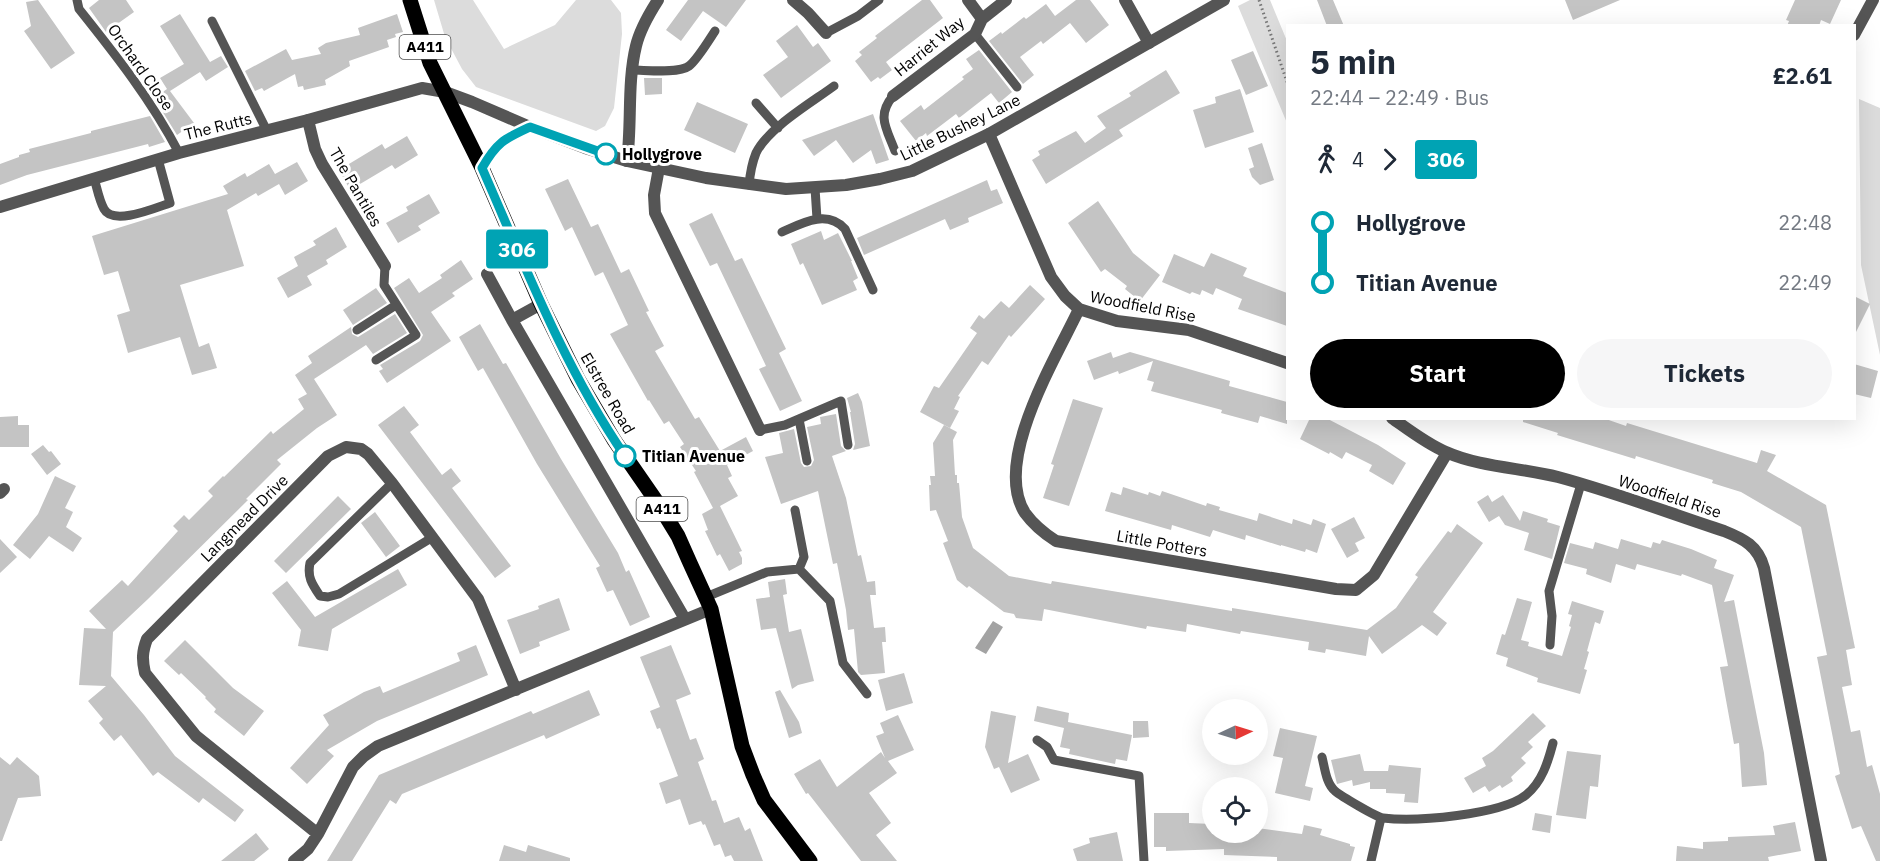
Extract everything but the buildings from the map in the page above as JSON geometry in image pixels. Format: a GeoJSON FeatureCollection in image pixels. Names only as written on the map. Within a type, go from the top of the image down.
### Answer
{"type":"FeatureCollection","features":[{"type":"Feature","properties":{"kind":"main road","name":"Elstree Road"},"geometry":{"type":"LineString","coordinates":[[410,0],[430,63],[482,168],[541,304],[584,390],[614,440],[678,536],[708,603],[742,746],[753,775],[764,800],[810,861]]}},
{"type":"Feature","properties":{"kind":"street"},"geometry":{"type":"LineString","coordinates":[[627,161],[632,70],[646,18],[658,0]]}},
{"type":"Feature","properties":{"kind":"street"},"geometry":{"type":"LineString","coordinates":[[793,0],[826,33]]}},
{"type":"Feature","properties":{"kind":"street","name":"Harriet Way"},"geometry":{"type":"LineString","coordinates":[[968,0],[982,19]]}},
{"type":"Feature","properties":{"kind":"street","name":"Harriet Way"},"geometry":{"type":"LineString","coordinates":[[893,96],[975,34],[982,19],[1006,0]]}},
{"type":"Feature","properties":{"kind":"street"},"geometry":{"type":"LineString","coordinates":[[1125,0],[1149,43]]}},
{"type":"Feature","properties":{"kind":"street","name":"Little Bushey Lane"},"geometry":{"type":"LineString","coordinates":[[445,92],[530,127],[627,161],[749,185],[786,189],[814,188],[880,179],[912,171],[989,134],[1224,0]]}},
{"type":"Feature","properties":{"kind":"street"},"geometry":{"type":"LineString","coordinates":[[1856,31],[1872,0]]}},
{"type":"Feature","properties":{"kind":"street","name":"The Rutts"},"geometry":{"type":"LineString","coordinates":[[0,207],[179,153],[422,88],[445,92]]}},
{"type":"Feature","properties":{"kind":"street","name":"The Pantiles"},"geometry":{"type":"LineString","coordinates":[[308,120],[315,149],[322,164],[385,266]]}},
{"type":"Feature","properties":{"kind":"street"},"geometry":{"type":"LineString","coordinates":[[482,168],[491,152],[502,141],[530,127]]}},
{"type":"Feature","properties":{"kind":"street","name":"Woodfield Rise"},"geometry":{"type":"LineString","coordinates":[[989,134],[1051,277],[1065,296],[1079,309],[1117,321],[1189,330],[1286,363]]}},
{"type":"Feature","properties":{"kind":"street"},"geometry":{"type":"LineString","coordinates":[[659,168],[654,195],[655,213],[760,430]]}},
{"type":"Feature","properties":{"kind":"street"},"geometry":{"type":"LineString","coordinates":[[487,274],[685,619]]}},
{"type":"Feature","properties":{"kind":"street"},"geometry":{"type":"LineString","coordinates":[[512,320],[541,304]]}},
{"type":"Feature","properties":{"kind":"street","name":"Little Potters"},"geometry":{"type":"LineString","coordinates":[[1079,309],[1038,394],[1025,428],[1015,470],[1016,484],[1025,512],[1036,525],[1056,541],[1336,589],[1356,590],[1374,575],[1447,453]]}},
{"type":"Feature","properties":{"kind":"street","name":"Woodfield Rise"},"geometry":{"type":"LineString","coordinates":[[1395,420],[1447,453],[1581,484],[1741,537],[1758,551],[1764,568],[1821,861]]}},
{"type":"Feature","properties":{"kind":"street","name":"Langmead Drive"},"geometry":{"type":"LineString","coordinates":[[318,834],[196,736],[145,673],[142,651],[147,639],[328,456],[346,447],[361,449],[368,454],[392,483],[478,599],[516,690]]}},
{"type":"Feature","properties":{"kind":"street"},"geometry":{"type":"LineString","coordinates":[[294,861],[308,849],[318,834],[354,767],[378,746],[685,619],[708,603]]}},
{"type":"Feature","properties":{"kind":"lane","name":"Orchard Close"},"geometry":{"type":"LineString","coordinates":[[77,0],[79,9],[119,59],[170,135],[179,153]]}},
{"type":"Feature","properties":{"kind":"lane"},"geometry":{"type":"LineString","coordinates":[[826,33],[858,16],[879,0]]}},
{"type":"Feature","properties":{"kind":"lane"},"geometry":{"type":"LineString","coordinates":[[212,21],[267,131]]}},
{"type":"Feature","properties":{"kind":"lane"},"geometry":{"type":"LineString","coordinates":[[632,70],[680,70],[689,66],[716,31]]}},
{"type":"Feature","properties":{"kind":"lane"},"geometry":{"type":"LineString","coordinates":[[975,34],[1017,87]]}},
{"type":"Feature","properties":{"kind":"lane"},"geometry":{"type":"LineString","coordinates":[[749,185],[751,168],[757,152],[768,135],[834,86]]}},
{"type":"Feature","properties":{"kind":"lane"},"geometry":{"type":"LineString","coordinates":[[893,96],[886,104],[883,117],[895,151]]}},
{"type":"Feature","properties":{"kind":"lane"},"geometry":{"type":"LineString","coordinates":[[756,103],[778,128]]}},
{"type":"Feature","properties":{"kind":"lane"},"geometry":{"type":"LineString","coordinates":[[94,178],[105,211],[112,216],[123,217],[170,203],[158,159]]}},
{"type":"Feature","properties":{"kind":"lane"},"geometry":{"type":"LineString","coordinates":[[814,188],[817,219]]}},
{"type":"Feature","properties":{"kind":"lane"},"geometry":{"type":"LineString","coordinates":[[782,232],[812,219],[839,223],[845,229],[873,290]]}},
{"type":"Feature","properties":{"kind":"lane"},"geometry":{"type":"LineString","coordinates":[[376,360],[416,335],[384,285],[385,266]]}},
{"type":"Feature","properties":{"kind":"lane"},"geometry":{"type":"LineString","coordinates":[[357,330],[396,305]]}},
{"type":"Feature","properties":{"kind":"lane"},"geometry":{"type":"LineString","coordinates":[[760,430],[785,425],[841,401],[848,445]]}},
{"type":"Feature","properties":{"kind":"lane"},"geometry":{"type":"LineString","coordinates":[[799,419],[807,461]]}},
{"type":"Feature","properties":{"kind":"lane"},"geometry":{"type":"LineString","coordinates":[[392,483],[310,563],[308,572],[311,583],[320,596],[339,594],[433,537]]}},
{"type":"Feature","properties":{"kind":"lane"},"geometry":{"type":"LineString","coordinates":[[1550,645],[1552,616],[1549,591],[1581,484]]}},
{"type":"Feature","properties":{"kind":"lane"},"geometry":{"type":"LineString","coordinates":[[795,510],[804,557],[800,568]]}},
{"type":"Feature","properties":{"kind":"lane"},"geometry":{"type":"LineString","coordinates":[[708,603],[767,572],[800,568]]}},
{"type":"Feature","properties":{"kind":"lane"},"geometry":{"type":"LineString","coordinates":[[800,568],[830,601],[843,663],[867,694]]}},
{"type":"Feature","properties":{"kind":"lane"},"geometry":{"type":"LineString","coordinates":[[1036,740],[1047,747],[1054,760],[1139,776],[1144,861]]}},
{"type":"Feature","properties":{"kind":"lane"},"geometry":{"type":"LineString","coordinates":[[1322,758],[1328,782],[1335,791],[1381,818],[1457,816],[1515,802],[1527,794],[1540,779],[1553,743]]}},
{"type":"Feature","properties":{"kind":"lane"},"geometry":{"type":"LineString","coordinates":[[1371,861],[1381,818]]}},
{"type":"Feature","properties":{"kind":"path"},"geometry":{"type":"LineString","coordinates":[[1259,0],[1286,79]]}},
{"type":"Feature","properties":{"kind":"shaded area"},"geometry":{"type":"Polygon","coordinates":[[[434,0],[473,0],[504,49],[555,25],[576,0],[611,0],[621,13],[622,34],[614,108],[605,126],[596,131],[476,87],[462,69],[445,37],[434,0]]]}},
{"type":"Feature","properties":{"kind":"shaded area"},"geometry":{"type":"Polygon","coordinates":[[[1250,0],[1270,0],[1286,39],[1286,121],[1238,6],[1250,0]]]}},
{"type":"Feature","properties":{"kind":"shaded area"},"geometry":{"type":"Polygon","coordinates":[[[1859,99],[1880,108],[1880,355],[1861,265],[1859,99]]]}},
{"type":"Feature","properties":{"kind":"shaded area"},"geometry":{"type":"Polygon","coordinates":[[[993,621],[1003,627],[986,654],[975,648],[993,621]]]}},
{"type":"Feature","properties":{"kind":"bus line","name":"306"},"geometry":{"type":"LineString","coordinates":[[606,154],[530,127],[502,141],[491,152],[482,168],[541,304],[578,380],[625,456]]}},
{"type":"Feature","properties":{"kind":"place","name":"Hollygrove"},"geometry":{"type":"Point","coordinates":[606,154]}},
{"type":"Feature","properties":{"kind":"place","name":"Titian Avenue"},"geometry":{"type":"Point","coordinates":[625,456]}}]}
